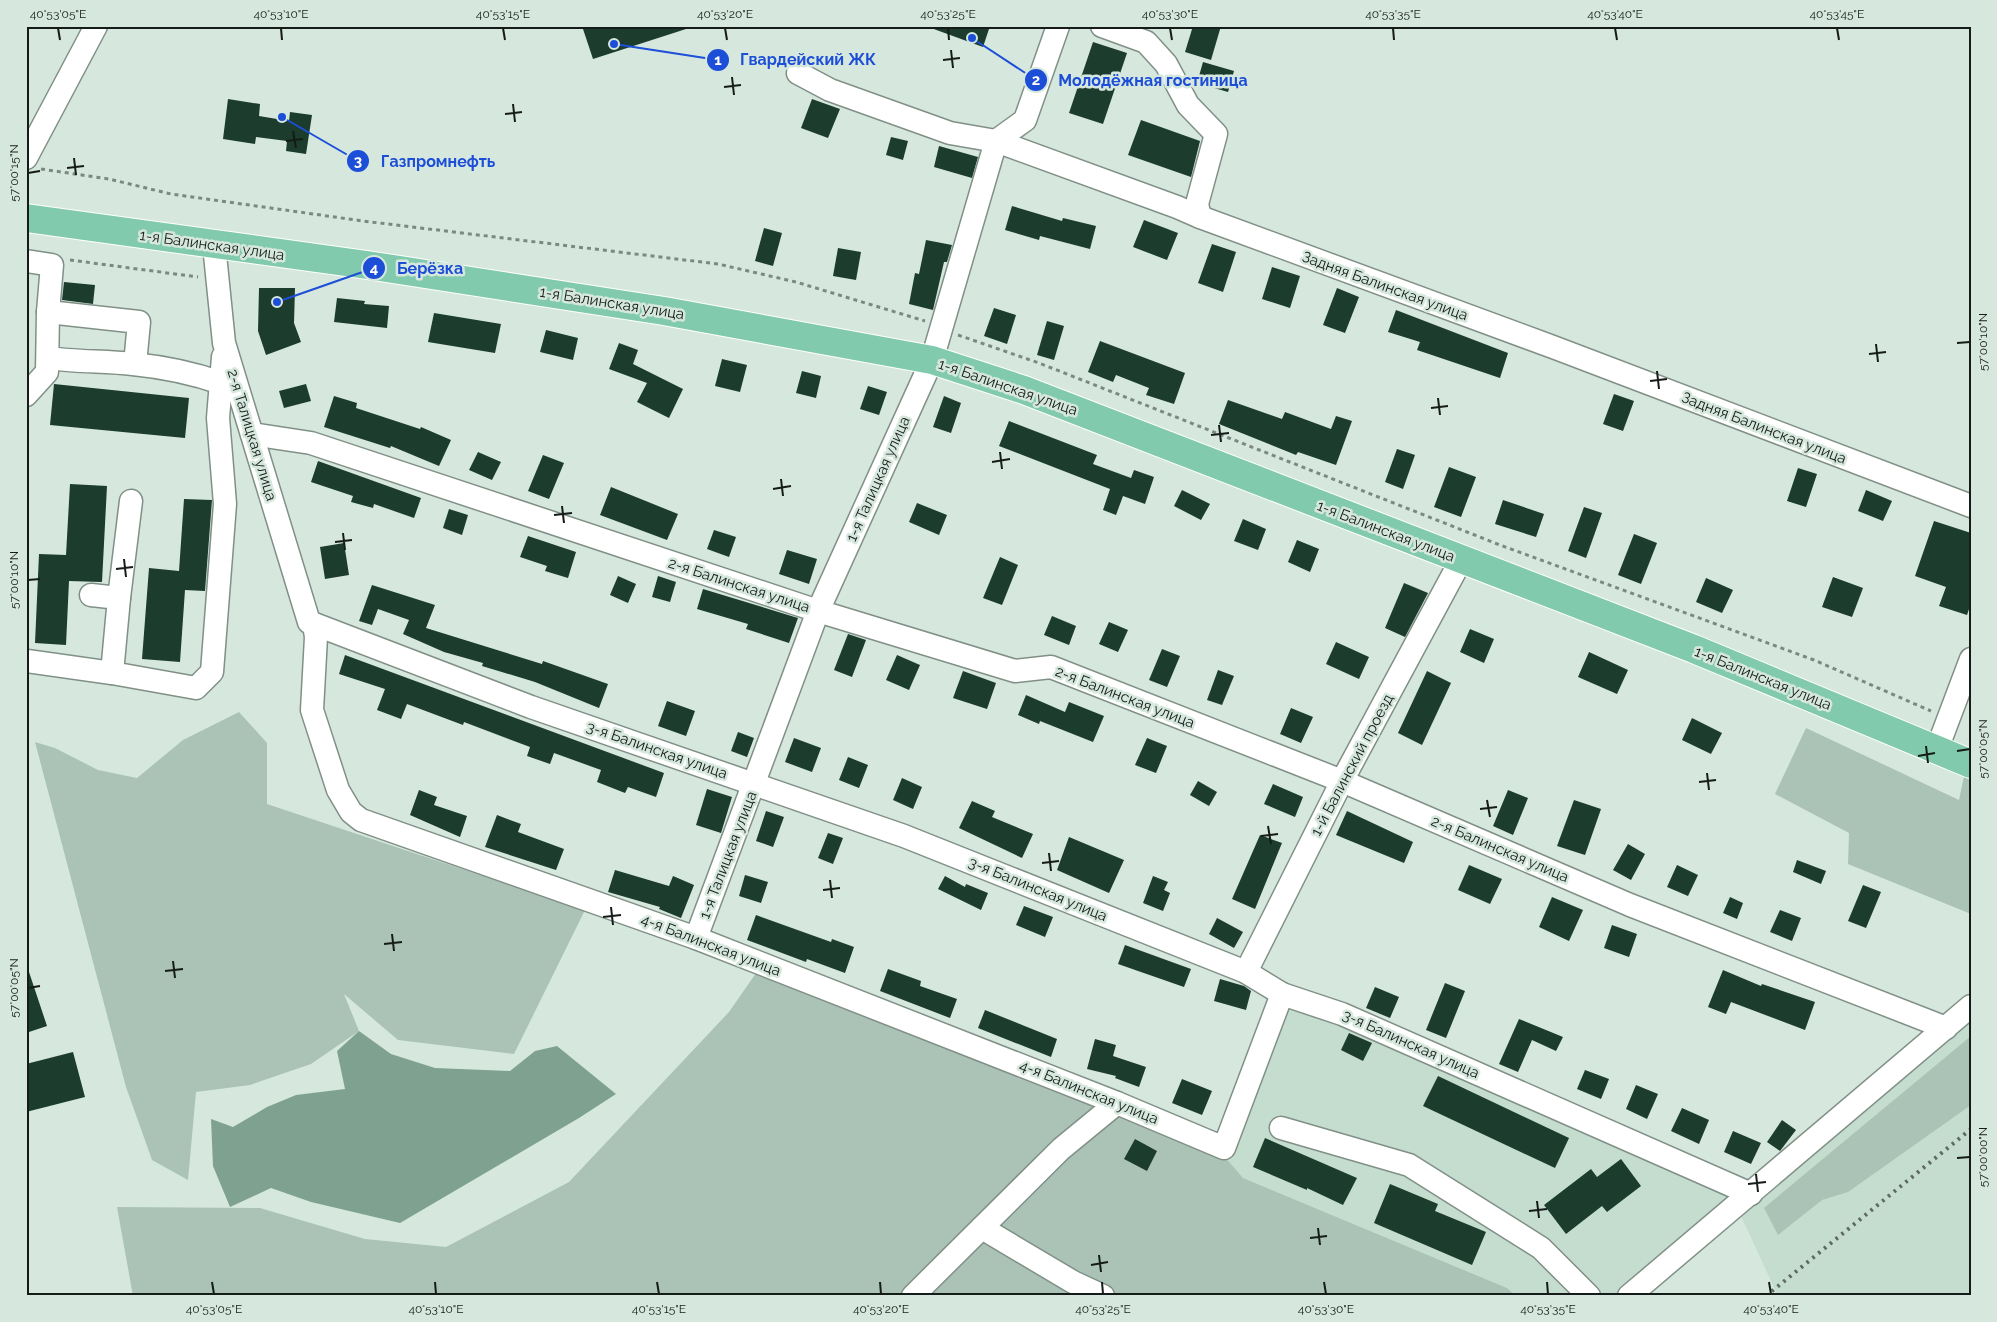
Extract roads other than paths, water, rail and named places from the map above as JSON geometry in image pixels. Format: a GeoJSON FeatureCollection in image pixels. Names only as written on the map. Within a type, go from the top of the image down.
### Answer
{"type":"FeatureCollection","features":[{"type":"Feature","properties":{"kind":"main road","name":"1-я Балинская улица"},"geometry":{"type":"LineString","coordinates":[[26,218],[214,246],[367,265],[664,310],[932,360],[1024,390],[1694,650],[1971,764]]}},
{"type":"Feature","properties":{"kind":"street"},"geometry":{"type":"LineString","coordinates":[[30,163],[96,26]]}},
{"type":"Feature","properties":{"kind":"street"},"geometry":{"type":"LineString","coordinates":[[996,141],[1025,120],[1058,26]]}},
{"type":"Feature","properties":{"kind":"street"},"geometry":{"type":"LineString","coordinates":[[1102,26],[1146,42],[1166,64],[1188,105],[1216,134],[1197,204],[1200,217]]}},
{"type":"Feature","properties":{"kind":"street","name":"Задняя Балинская улица"},"geometry":{"type":"LineString","coordinates":[[798,73],[830,90],[950,133],[996,141],[1178,207],[1200,217],[1971,506]]}},
{"type":"Feature","properties":{"kind":"street","name":"1-я Талицкая улица"},"geometry":{"type":"LineString","coordinates":[[696,938],[818,612],[932,360],[996,141]]}},
{"type":"Feature","properties":{"kind":"street","name":"2-я Талицкая улица"},"geometry":{"type":"LineString","coordinates":[[214,246],[224,344],[311,623]]}},
{"type":"Feature","properties":{"kind":"street"},"geometry":{"type":"LineString","coordinates":[[26,261],[52,265],[48,312],[47,372],[26,395]]}},
{"type":"Feature","properties":{"kind":"street"},"geometry":{"type":"LineString","coordinates":[[48,312],[139,322],[135,364]]}},
{"type":"Feature","properties":{"kind":"street"},"geometry":{"type":"LineString","coordinates":[[27,661],[112,673],[196,688],[212,672],[225,504],[218,418],[224,344]]}},
{"type":"Feature","properties":{"kind":"street"},"geometry":{"type":"LineString","coordinates":[[48,358],[79,363],[135,364],[194,375],[221,384]]}},
{"type":"Feature","properties":{"kind":"street","name":"2-я Балинская улица"},"geometry":{"type":"LineString","coordinates":[[252,434],[311,443],[818,612],[1015,671],[1051,667],[1342,781],[1630,905],[1946,1028]]}},
{"type":"Feature","properties":{"kind":"street"},"geometry":{"type":"LineString","coordinates":[[112,673],[131,501]]}},
{"type":"Feature","properties":{"kind":"street","name":"1-й Балинский проезд"},"geometry":{"type":"LineString","coordinates":[[1246,972],[1342,781],[1461,560]]}},
{"type":"Feature","properties":{"kind":"street"},"geometry":{"type":"LineString","coordinates":[[91,595],[119,598]]}},
{"type":"Feature","properties":{"kind":"street","name":"3-я Балинская улица"},"geometry":{"type":"LineString","coordinates":[[311,623],[531,707],[904,836],[1246,972],[1282,994],[1342,1014],[1751,1194]]}},
{"type":"Feature","properties":{"kind":"street","name":"4-я Балинская улица"},"geometry":{"type":"LineString","coordinates":[[311,623],[316,637],[312,710],[338,790],[351,812],[361,820],[696,938],[1117,1103],[1224,1148],[1282,994]]}},
{"type":"Feature","properties":{"kind":"street"},"geometry":{"type":"LineString","coordinates":[[1937,749],[1971,659]]}},
{"type":"Feature","properties":{"kind":"street"},"geometry":{"type":"LineString","coordinates":[[1629,1296],[1971,1006]]}},
{"type":"Feature","properties":{"kind":"street"},"geometry":{"type":"LineString","coordinates":[[913,1296],[1061,1149],[1117,1103]]}},
{"type":"Feature","properties":{"kind":"street"},"geometry":{"type":"LineString","coordinates":[[1281,1128],[1408,1166],[1541,1248],[1589,1296]]}},
{"type":"Feature","properties":{"kind":"street"},"geometry":{"type":"LineString","coordinates":[[982,1228],[1067,1289],[1103,1296]]}},
{"type":"Feature","properties":{"kind":"railway"},"geometry":{"type":"LineString","coordinates":[[1766,1296],[1971,1129]]}},
{"type":"Feature","properties":{"kind":"place","name":"Молодёжная гостиница"},"geometry":{"type":"Point","coordinates":[972,38]}},
{"type":"Feature","properties":{"kind":"place","name":"Гвардейский ЖК"},"geometry":{"type":"Point","coordinates":[614,44]}},
{"type":"Feature","properties":{"kind":"place","name":"Газпромнефть"},"geometry":{"type":"Point","coordinates":[282,117]}},
{"type":"Feature","properties":{"kind":"place","name":"Берёзка"},"geometry":{"type":"Point","coordinates":[277,302]}}]}
